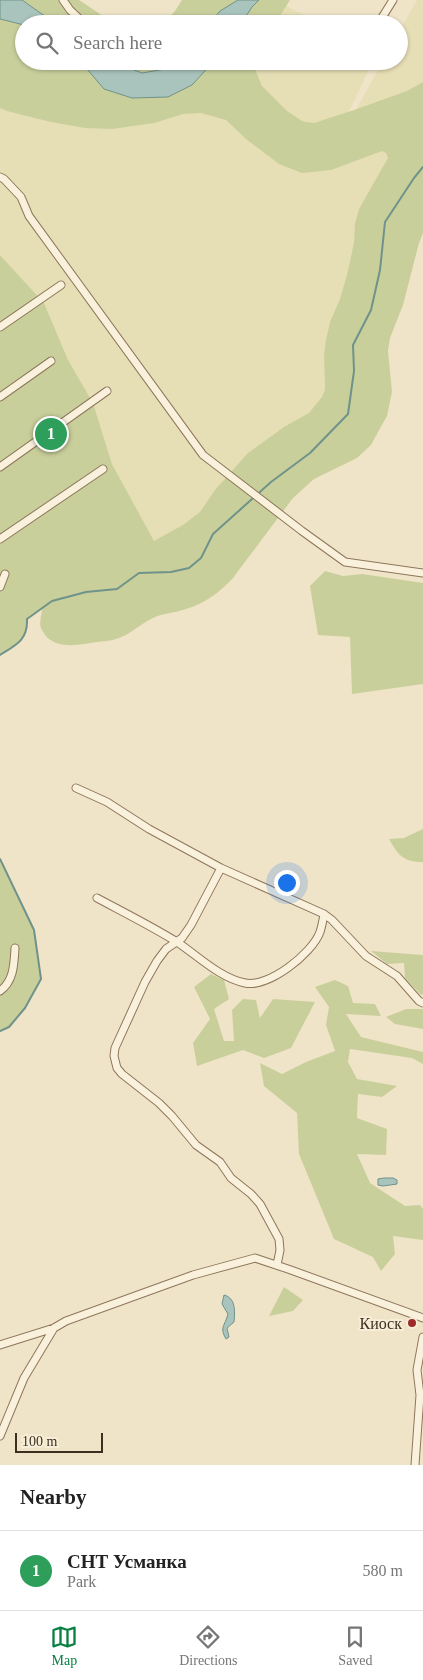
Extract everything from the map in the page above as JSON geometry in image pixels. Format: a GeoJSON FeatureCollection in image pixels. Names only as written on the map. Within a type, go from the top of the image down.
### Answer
{"type":"FeatureCollection","features":[{"type":"Feature","properties":{"kind":"street"},"geometry":{"type":"LineString","coordinates":[[63,0],[76,15]]}},
{"type":"Feature","properties":{"kind":"street"},"geometry":{"type":"LineString","coordinates":[[384,15],[393,0]]}},
{"type":"Feature","properties":{"kind":"street"},"geometry":{"type":"LineString","coordinates":[[0,177],[4,178],[21,197],[29,216],[203,455],[345,562],[423,573]]}},
{"type":"Feature","properties":{"kind":"street"},"geometry":{"type":"LineString","coordinates":[[0,327],[61,285]]}},
{"type":"Feature","properties":{"kind":"street"},"geometry":{"type":"LineString","coordinates":[[0,397],[51,361]]}},
{"type":"Feature","properties":{"kind":"street"},"geometry":{"type":"LineString","coordinates":[[0,467],[106,391]]}},
{"type":"Feature","properties":{"kind":"street"},"geometry":{"type":"LineString","coordinates":[[0,540],[103,469]]}},
{"type":"Feature","properties":{"kind":"street"},"geometry":{"type":"LineString","coordinates":[[0,587],[5,574]]}},
{"type":"Feature","properties":{"kind":"street"},"geometry":{"type":"LineString","coordinates":[[76,788],[107,802],[149,829],[221,868],[324,914],[366,956],[397,976],[423,1003]]}},
{"type":"Feature","properties":{"kind":"street"},"geometry":{"type":"LineString","coordinates":[[221,868],[182,938],[175,941],[157,960],[115,1048],[114,1056],[117,1068],[122,1074],[159,1103],[196,1145],[220,1162],[231,1178],[260,1204],[279,1239],[280,1250],[276,1265]]}},
{"type":"Feature","properties":{"kind":"street"},"geometry":{"type":"LineString","coordinates":[[97,898],[175,941],[232,980],[248,984],[262,981],[291,967],[310,948],[320,933],[324,914]]}},
{"type":"Feature","properties":{"kind":"street"},"geometry":{"type":"LineString","coordinates":[[0,991],[13,972],[15,948]]}},
{"type":"Feature","properties":{"kind":"street"},"geometry":{"type":"LineString","coordinates":[[0,1345],[54,1328],[76,1318],[210,1270],[255,1258],[423,1318]]}},
{"type":"Feature","properties":{"kind":"street"},"geometry":{"type":"LineString","coordinates":[[0,1436],[24,1378],[54,1328]]}},
{"type":"Feature","properties":{"kind":"street"},"geometry":{"type":"LineString","coordinates":[[415,1465],[420,1395],[417,1370],[423,1337]]}},
{"type":"Feature","properties":{"kind":"shaded area"},"geometry":{"type":"Polygon","coordinates":[[[417,0],[423,0],[423,110],[352,117],[378,70],[408,70],[408,16],[417,0]]]}},
{"type":"Feature","properties":{"kind":"shaded area"},"geometry":{"type":"Polygon","coordinates":[[[278,2],[304,15],[266,15],[278,2]]]}},
{"type":"Feature","properties":{"kind":"shaded area"},"geometry":{"type":"Polygon","coordinates":[[[0,31],[15,50],[15,70],[18,70],[9,83],[17,114],[113,113],[217,82],[295,159],[420,121],[340,385],[164,560],[112,464],[93,403],[68,360],[44,303],[0,255],[0,31]]]}},
{"type":"Feature","properties":{"kind":"shaded area"},"geometry":{"type":"Polygon","coordinates":[[[245,70],[369,70],[342,126],[316,144],[245,70]]]}},
{"type":"Feature","properties":{"kind":"green space"},"geometry":{"type":"Polygon","coordinates":[[[0,0],[79,0],[102,15],[15,15],[15,70],[256,70],[262,86],[287,111],[302,121],[314,123],[407,91],[423,82],[423,233],[403,305],[390,338],[388,351],[392,392],[387,416],[371,445],[357,458],[314,479],[293,498],[233,578],[205,601],[193,607],[157,616],[116,639],[74,645],[59,644],[46,637],[40,625],[42,608],[27,619],[27,626],[20,641],[0,655],[0,255],[44,303],[68,360],[93,403],[112,464],[154,541],[183,525],[200,512],[215,490],[248,453],[284,427],[309,413],[322,397],[325,390],[324,356],[326,340],[330,322],[340,299],[347,275],[359,209],[388,158],[386,153],[382,151],[331,170],[302,173],[279,164],[246,139],[226,120],[201,113],[183,114],[154,123],[112,129],[85,128],[51,122],[0,108],[0,0]]]}},
{"type":"Feature","properties":{"kind":"green space"},"geometry":{"type":"Polygon","coordinates":[[[182,0],[290,0],[281,15],[171,15],[182,0]]]}},
{"type":"Feature","properties":{"kind":"green space"},"geometry":{"type":"Polygon","coordinates":[[[325,571],[343,576],[362,574],[423,583],[423,684],[352,694],[350,637],[318,635],[310,586],[325,571]]]}},
{"type":"Feature","properties":{"kind":"green space"},"geometry":{"type":"Polygon","coordinates":[[[423,829],[423,862],[406,859],[395,849],[389,839],[404,838],[423,829]]]}},
{"type":"Feature","properties":{"kind":"green space"},"geometry":{"type":"Polygon","coordinates":[[[0,859],[34,930],[41,979],[25,1008],[9,1027],[0,1031],[0,859]]]}},
{"type":"Feature","properties":{"kind":"green space"},"geometry":{"type":"Polygon","coordinates":[[[371,951],[423,955],[423,994],[421,995],[405,978],[404,963],[387,964],[371,951]]]}},
{"type":"Feature","properties":{"kind":"green space"},"geometry":{"type":"Polygon","coordinates":[[[211,974],[224,980],[229,999],[214,1009],[224,1041],[234,1041],[232,1010],[243,999],[256,1000],[260,1018],[273,999],[315,1002],[291,1048],[264,1058],[243,1050],[197,1066],[193,1043],[210,1019],[194,987],[211,974]]]}},
{"type":"Feature","properties":{"kind":"green space"},"geometry":{"type":"Polygon","coordinates":[[[335,980],[348,986],[353,1003],[375,1004],[381,1016],[346,1014],[361,1037],[423,1052],[423,1064],[412,1058],[350,1049],[348,1062],[357,1079],[397,1086],[382,1097],[358,1094],[357,1118],[387,1129],[386,1155],[357,1154],[370,1183],[405,1206],[420,1205],[423,1209],[423,1240],[393,1236],[395,1254],[381,1271],[373,1257],[334,1239],[299,1154],[297,1113],[264,1086],[260,1063],[282,1074],[335,1051],[326,1025],[329,1007],[315,987],[335,980]]]}},
{"type":"Feature","properties":{"kind":"green space"},"geometry":{"type":"Polygon","coordinates":[[[406,1009],[423,1009],[423,1029],[395,1024],[386,1017],[406,1009]]]}},
{"type":"Feature","properties":{"kind":"green space"},"geometry":{"type":"Polygon","coordinates":[[[284,1287],[303,1300],[293,1311],[269,1316],[284,1287]]]}},
{"type":"Feature","properties":{"kind":"water"},"geometry":{"type":"Polygon","coordinates":[[[0,0],[22,0],[43,15],[15,15],[15,23],[0,19],[0,0]]]}},
{"type":"Feature","properties":{"kind":"water"},"geometry":{"type":"Polygon","coordinates":[[[238,0],[259,0],[247,15],[217,15],[238,0]]]}},
{"type":"Feature","properties":{"kind":"water"},"geometry":{"type":"Polygon","coordinates":[[[88,70],[134,70],[142,73],[159,70],[206,70],[192,85],[168,97],[132,98],[104,89],[88,70]]]}},
{"type":"Feature","properties":{"kind":"water"},"geometry":{"type":"Polygon","coordinates":[[[393,1178],[397,1180],[397,1184],[378,1185],[378,1179],[393,1178]]]}},
{"type":"Feature","properties":{"kind":"water"},"geometry":{"type":"Polygon","coordinates":[[[224,1295],[233,1302],[234,1310],[234,1322],[227,1328],[229,1337],[226,1339],[223,1329],[228,1314],[222,1304],[224,1295]]]}},
{"type":"Feature","properties":{"kind":"waterway"},"geometry":{"type":"LineString","coordinates":[[0,655],[20,641],[27,626],[27,619],[52,601],[86,592],[117,589],[139,573],[171,572],[189,568],[201,558],[213,534],[271,482],[310,453],[348,414],[354,371],[353,345],[371,310],[380,270],[385,222],[423,167]]}},
{"type":"Feature","properties":{"kind":"waterway"},"geometry":{"type":"LineString","coordinates":[[0,859],[34,930],[41,979],[25,1008],[9,1027],[0,1031]]}},
{"type":"Feature","properties":{"kind":"place","name":"СНТ Усманка"},"geometry":{"type":"Point","coordinates":[51,434]}},
{"type":"Feature","properties":{"kind":"place","name":"Киоск"},"geometry":{"type":"Point","coordinates":[412,1323]}}]}
